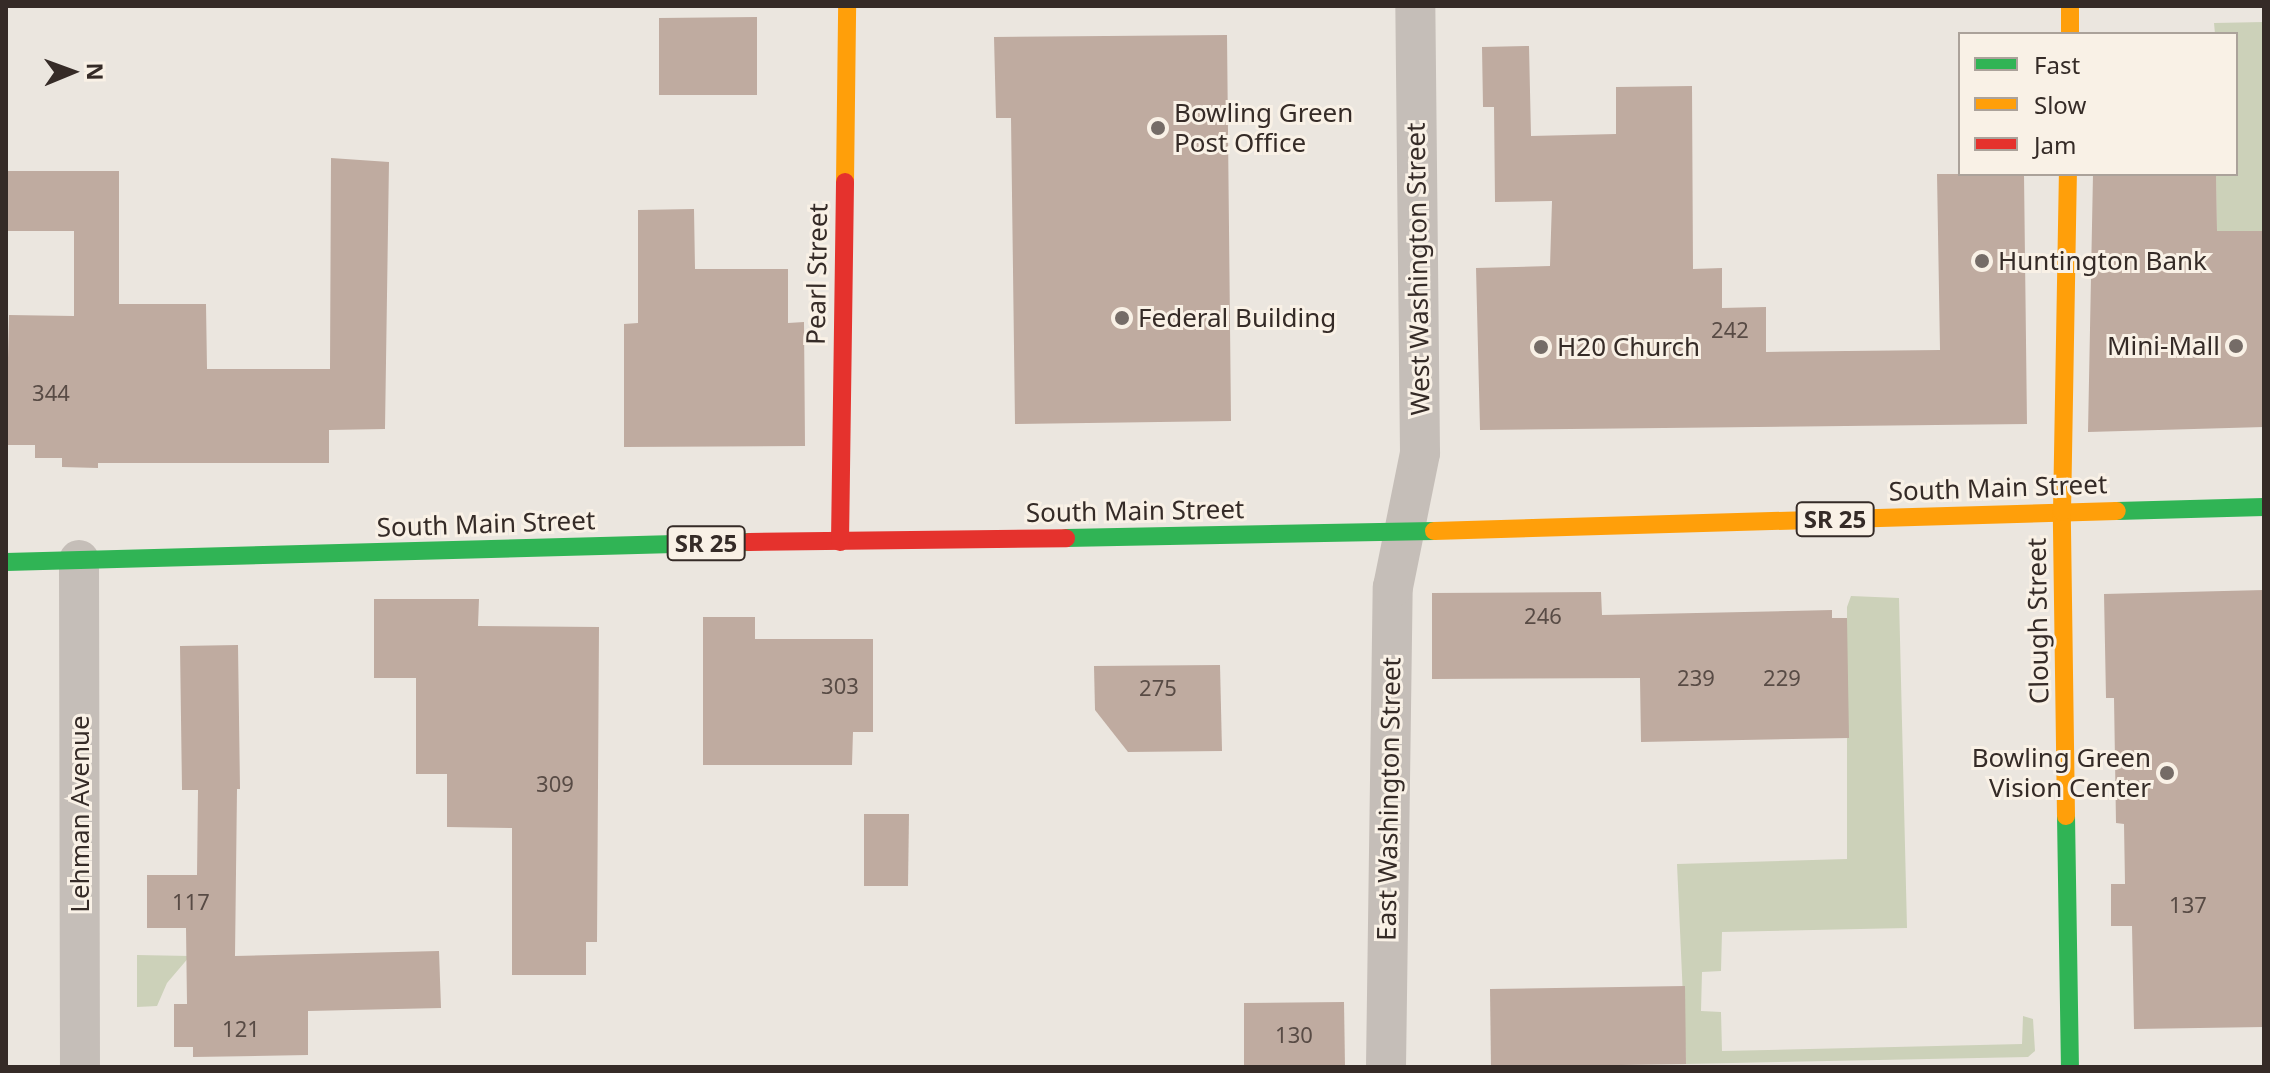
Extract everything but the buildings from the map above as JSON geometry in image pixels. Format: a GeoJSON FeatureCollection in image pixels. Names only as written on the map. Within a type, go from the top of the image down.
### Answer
{"type":"FeatureCollection","features":[{"type":"Feature","properties":{"kind":"main road","name":"Pearl Street"},"geometry":{"type":"LineString","coordinates":[[840,542],[847,6]]}},
{"type":"Feature","properties":{"kind":"main road"},"geometry":{"type":"LineString","coordinates":[[2070,6],[2070,32]]}},
{"type":"Feature","properties":{"kind":"main road","name":"Clough Street"},"geometry":{"type":"LineString","coordinates":[[2068,176],[2062,512],[2070,1067]]}},
{"type":"Feature","properties":{"kind":"main road","name":"South Main Street"},"geometry":{"type":"LineString","coordinates":[[6,562],[540,550],[640,544],[1405,531],[2264,507]]}},
{"type":"Feature","properties":{"kind":"street","name":"West Washington Street"},"geometry":{"type":"LineString","coordinates":[[1405,531],[1420,453],[1415,6]]}},
{"type":"Feature","properties":{"kind":"street","name":"East Washington Street"},"geometry":{"type":"LineString","coordinates":[[1386,1067],[1393,587],[1405,531]]}},
{"type":"Feature","properties":{"kind":"street","name":"Lehman Avenue"},"geometry":{"type":"LineString","coordinates":[[79,560],[80,1067]]}},
{"type":"Feature","properties":{"kind":"green space"},"geometry":{"type":"Polygon","coordinates":[[[2264,22],[2264,231],[2254,231],[2217,265],[2216,176],[2238,176],[2238,32],[2215,32],[2214,23],[2264,22]]]}},
{"type":"Feature","properties":{"kind":"green space"},"geometry":{"type":"Polygon","coordinates":[[[1851,596],[1899,598],[1907,928],[1722,932],[1721,971],[1702,972],[1701,1011],[1721,1012],[1722,1051],[2022,1044],[2023,1016],[2033,1019],[2035,1051],[2028,1057],[1686,1064],[1677,864],[1847,859],[1847,607],[1851,596]]]}},
{"type":"Feature","properties":{"kind":"green space"},"geometry":{"type":"Polygon","coordinates":[[[137,955],[190,956],[167,983],[157,1006],[137,1007],[137,955]]]}},
{"type":"Feature","properties":{"kind":"traffic: fast"},"geometry":{"type":"LineString","coordinates":[[2117,511],[2264,507]]}},
{"type":"Feature","properties":{"kind":"traffic: fast"},"geometry":{"type":"LineString","coordinates":[[1066,538],[1434,531]]}},
{"type":"Feature","properties":{"kind":"traffic: fast"},"geometry":{"type":"LineString","coordinates":[[6,562],[749,542]]}},
{"type":"Feature","properties":{"kind":"traffic: fast"},"geometry":{"type":"LineString","coordinates":[[2066,816],[2070,1067]]}},
{"type":"Feature","properties":{"kind":"traffic: slow"},"geometry":{"type":"LineString","coordinates":[[845,182],[847,6]]}},
{"type":"Feature","properties":{"kind":"traffic: slow"},"geometry":{"type":"LineString","coordinates":[[2070,6],[2070,32]]}},
{"type":"Feature","properties":{"kind":"traffic: slow"},"geometry":{"type":"LineString","coordinates":[[2066,816],[2062,512],[2068,176]]}},
{"type":"Feature","properties":{"kind":"traffic: slow"},"geometry":{"type":"LineString","coordinates":[[1434,531],[2117,511]]}},
{"type":"Feature","properties":{"kind":"traffic: jam"},"geometry":{"type":"LineString","coordinates":[[840,542],[845,182]]}},
{"type":"Feature","properties":{"kind":"traffic: jam"},"geometry":{"type":"LineString","coordinates":[[749,542],[1066,538]]}},
{"type":"Feature","properties":{"kind":"place","name":"Bowling Green Post Office"},"geometry":{"type":"Point","coordinates":[1158,128]}},
{"type":"Feature","properties":{"kind":"place","name":"Huntington Bank"},"geometry":{"type":"Point","coordinates":[1982,261]}},
{"type":"Feature","properties":{"kind":"place","name":"Federal Building"},"geometry":{"type":"Point","coordinates":[1122,318]}},
{"type":"Feature","properties":{"kind":"place","name":"Mini-Mall"},"geometry":{"type":"Point","coordinates":[2236,346]}},
{"type":"Feature","properties":{"kind":"place","name":"H20 Church"},"geometry":{"type":"Point","coordinates":[1541,347]}},
{"type":"Feature","properties":{"kind":"place","name":"Bowling Green Vision Center"},"geometry":{"type":"Point","coordinates":[2167,773]}}]}
